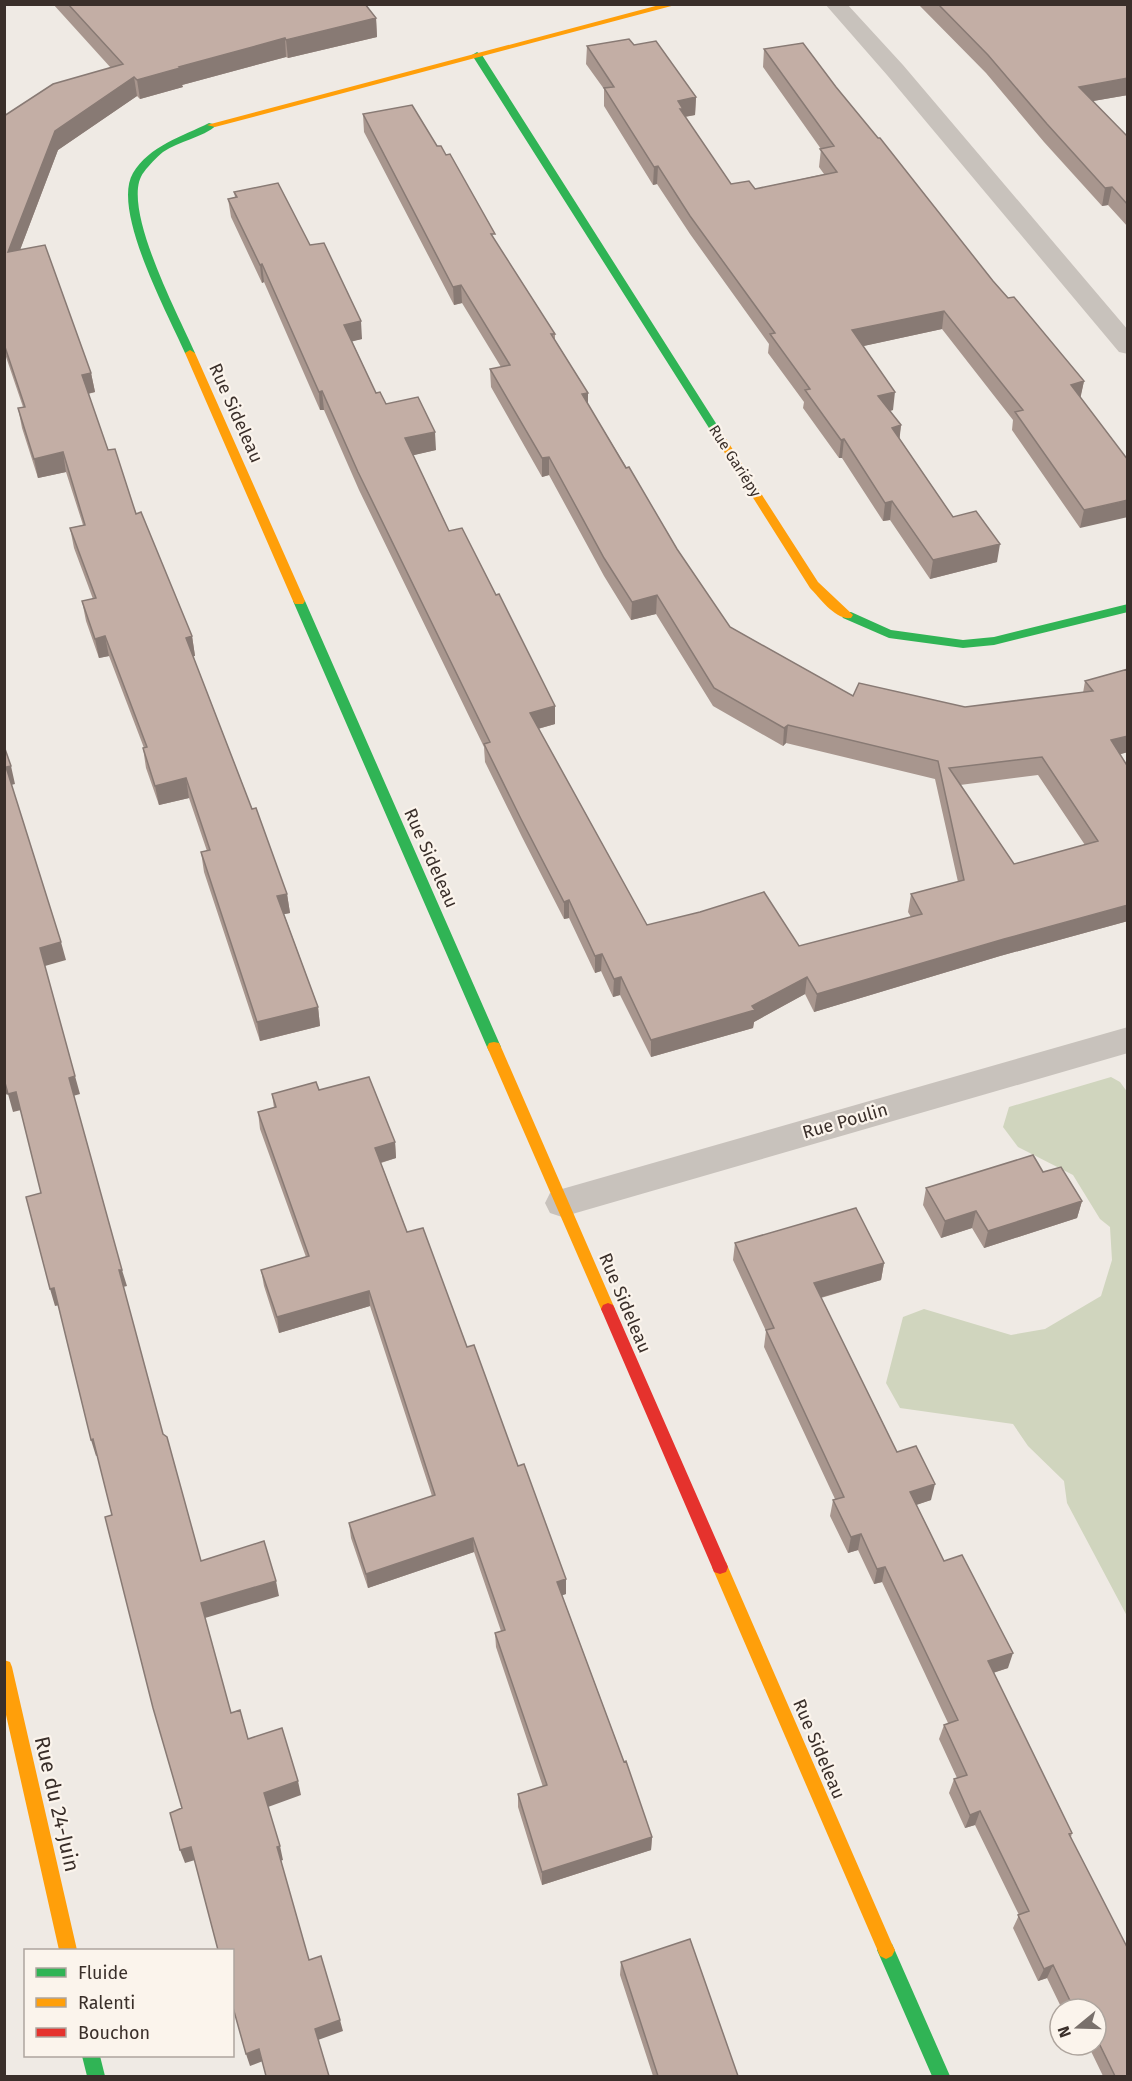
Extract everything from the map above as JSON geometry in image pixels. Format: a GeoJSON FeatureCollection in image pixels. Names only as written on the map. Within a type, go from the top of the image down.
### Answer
{"type":"FeatureCollection","features":[{"type":"Feature","properties":{"kind":"street","name":"Rue Sideleau"},"geometry":{"type":"LineString","coordinates":[[675,4],[216,123],[176,140],[154,154],[137,174],[130,198],[146,252],[562,1203],[940,2076]]}},
{"type":"Feature","properties":{"kind":"street"},"geometry":{"type":"LineString","coordinates":[[835,4],[896,70],[1128,347]]}},
{"type":"Feature","properties":{"kind":"street","name":"Rue Gariépy"},"geometry":{"type":"LineString","coordinates":[[477,55],[814,585],[834,606],[856,621],[889,634],[927,641],[963,644],[994,641],[1128,608]]}},
{"type":"Feature","properties":{"kind":"street","name":"Rue Poulin"},"geometry":{"type":"LineString","coordinates":[[562,1203],[1128,1040]]}},
{"type":"Feature","properties":{"kind":"street","name":"Rue du 24-Juin"},"geometry":{"type":"LineString","coordinates":[[4,1667],[68,1949]]}},
{"type":"Feature","properties":{"kind":"street"},"geometry":{"type":"LineString","coordinates":[[91,2057],[96,2076]]}},
{"type":"Feature","properties":{"kind":"green space"},"geometry":{"type":"Polygon","coordinates":[[[1111,1077],[1120,1082],[1128,1093],[1127,1616],[1067,1503],[1064,1481],[1028,1446],[1013,1424],[900,1408],[886,1383],[903,1317],[924,1309],[1011,1335],[1045,1329],[1101,1296],[1112,1260],[1110,1227],[1100,1219],[1073,1175],[1018,1147],[1003,1127],[1009,1107],[1111,1077]]]}},
{"type":"Feature","properties":{"kind":"building"},"geometry":{"type":"Polygon","coordinates":[[[68,4],[365,4],[376,18],[286,40],[285,38],[137,80],[134,77],[55,131],[8,252],[45,245],[91,373],[82,375],[108,450],[115,449],[136,514],[141,512],[192,636],[186,638],[252,809],[256,808],[287,894],[277,896],[318,1007],[257,1022],[201,852],[210,850],[186,778],[155,786],[143,748],[147,747],[105,636],[95,639],[82,601],[96,598],[70,528],[85,525],[63,452],[34,459],[18,408],[25,407],[4,344],[4,116],[53,84],[123,64],[68,4]]]}},
{"type":"Feature","properties":{"kind":"building"},"geometry":{"type":"Polygon","coordinates":[[[938,4],[1128,4],[1128,78],[1079,87],[1128,137],[1128,205],[1112,187],[1105,188],[988,55],[938,4]]]}},
{"type":"Feature","properties":{"kind":"building"},"geometry":{"type":"Polygon","coordinates":[[[629,39],[634,45],[656,41],[696,97],[678,101],[683,109],[680,109],[731,184],[749,181],[755,189],[837,172],[820,149],[834,146],[764,49],[803,43],[993,281],[1008,298],[1014,297],[1084,381],[1071,385],[1128,460],[1128,500],[1084,510],[1015,412],[1023,410],[944,311],[852,330],[895,392],[878,396],[901,425],[892,428],[953,517],[976,511],[1000,544],[933,560],[892,501],[885,503],[844,439],[841,440],[805,390],[810,389],[770,334],[775,333],[690,216],[658,166],[654,167],[604,88],[614,87],[587,46],[629,39]]]}},
{"type":"Feature","properties":{"kind":"building"},"geometry":{"type":"Polygon","coordinates":[[[412,105],[437,146],[441,146],[446,155],[450,154],[495,234],[491,234],[555,334],[551,334],[588,393],[582,394],[626,468],[629,467],[677,549],[730,627],[853,696],[859,683],[965,707],[1093,691],[1085,681],[1128,669],[1128,736],[1111,740],[1128,767],[1128,905],[817,994],[807,977],[752,1006],[755,1010],[651,1040],[621,977],[614,979],[602,954],[595,956],[569,900],[564,902],[484,744],[490,742],[358,472],[322,391],[319,392],[262,264],[260,265],[228,199],[237,197],[234,192],[278,183],[310,245],[324,243],[361,321],[344,325],[376,393],[380,392],[386,404],[418,397],[435,432],[405,438],[449,531],[462,528],[496,595],[499,594],[555,706],[530,713],[647,925],[700,912],[764,892],[799,946],[922,914],[911,894],[964,880],[938,761],[788,725],[784,728],[714,688],[657,595],[632,602],[604,558],[549,457],[542,458],[490,369],[510,365],[461,285],[453,287],[363,114],[412,105]],[[1042,757],[949,768],[1014,864],[1098,841],[1042,757]]]}},
{"type":"Feature","properties":{"kind":"building"},"geometry":{"type":"Polygon","coordinates":[[[4,746],[11,766],[6,767],[61,942],[40,948],[75,1076],[69,1078],[122,1270],[119,1270],[163,1434],[167,1437],[201,1561],[264,1541],[276,1581],[201,1603],[231,1713],[240,1710],[248,1739],[282,1728],[298,1781],[264,1793],[309,1960],[321,1956],[340,2020],[315,2029],[329,2076],[266,2076],[259,2049],[246,2054],[234,2011],[234,1949],[218,1949],[191,1847],[180,1850],[170,1813],[182,1808],[153,1708],[105,1517],[112,1515],[93,1439],[91,1440],[54,1288],[50,1289],[26,1197],[41,1193],[16,1092],[8,1094],[4,1079],[4,746]]]}},
{"type":"Feature","properties":{"kind":"building"},"geometry":{"type":"Polygon","coordinates":[[[369,1077],[395,1142],[375,1148],[407,1232],[423,1228],[467,1347],[474,1345],[518,1466],[524,1464],[566,1579],[557,1582],[624,1762],[626,1761],[652,1837],[542,1872],[518,1794],[547,1785],[495,1633],[505,1630],[473,1538],[366,1574],[349,1523],[435,1495],[369,1291],[277,1317],[261,1270],[309,1256],[258,1112],[276,1107],[272,1094],[316,1082],[319,1090],[369,1077]]]}},
{"type":"Feature","properties":{"kind":"building"},"geometry":{"type":"Polygon","coordinates":[[[1033,1155],[1043,1172],[1061,1167],[1082,1201],[988,1231],[976,1211],[945,1221],[926,1188],[1033,1155]]]}},
{"type":"Feature","properties":{"kind":"building"},"geometry":{"type":"Polygon","coordinates":[[[856,1208],[884,1263],[814,1283],[897,1452],[916,1446],[935,1484],[910,1492],[944,1561],[962,1555],[1013,1653],[988,1661],[1072,1833],[1069,1834],[1128,1949],[1128,2076],[1115,2076],[1106,2057],[1108,2057],[1108,1997],[1068,1997],[1053,1965],[1044,1969],[1018,1915],[1029,1911],[980,1811],[970,1815],[954,1779],[967,1775],[944,1725],[958,1720],[885,1567],[877,1569],[861,1534],[851,1537],[833,1500],[844,1497],[766,1330],[774,1328],[735,1243],[856,1208]]]}},
{"type":"Feature","properties":{"kind":"building"},"geometry":{"type":"Polygon","coordinates":[[[690,1939],[738,2076],[658,2076],[621,1962],[690,1939]]]}},
{"type":"Feature","properties":{"kind":"traffic: fast"},"geometry":{"type":"LineString","coordinates":[[477,55],[714,428]]}},
{"type":"Feature","properties":{"kind":"traffic: fast"},"geometry":{"type":"LineString","coordinates":[[190,353],[141,241],[132,205],[132,185],[138,172],[160,150],[212,125]]}},
{"type":"Feature","properties":{"kind":"traffic: fast"},"geometry":{"type":"LineString","coordinates":[[299,601],[494,1047]]}},
{"type":"Feature","properties":{"kind":"traffic: fast"},"geometry":{"type":"LineString","coordinates":[[847,615],[889,634],[963,644],[994,641],[1128,608]]}},
{"type":"Feature","properties":{"kind":"traffic: fast"},"geometry":{"type":"LineString","coordinates":[[886,1950],[941,2076]]}},
{"type":"Feature","properties":{"kind":"traffic: fast"},"geometry":{"type":"LineString","coordinates":[[91,2057],[96,2076]]}},
{"type":"Feature","properties":{"kind":"traffic: slow"},"geometry":{"type":"LineString","coordinates":[[212,125],[675,4]]}},
{"type":"Feature","properties":{"kind":"traffic: slow"},"geometry":{"type":"LineString","coordinates":[[190,353],[299,601]]}},
{"type":"Feature","properties":{"kind":"traffic: slow"},"geometry":{"type":"LineString","coordinates":[[714,428],[814,585],[834,606],[847,615]]}},
{"type":"Feature","properties":{"kind":"traffic: slow"},"geometry":{"type":"LineString","coordinates":[[494,1047],[608,1309]]}},
{"type":"Feature","properties":{"kind":"traffic: slow"},"geometry":{"type":"LineString","coordinates":[[720,1567],[886,1950]]}},
{"type":"Feature","properties":{"kind":"traffic: slow"},"geometry":{"type":"LineString","coordinates":[[4,1667],[68,1949]]}},
{"type":"Feature","properties":{"kind":"traffic: jam"},"geometry":{"type":"LineString","coordinates":[[608,1309],[720,1567]]}}]}
